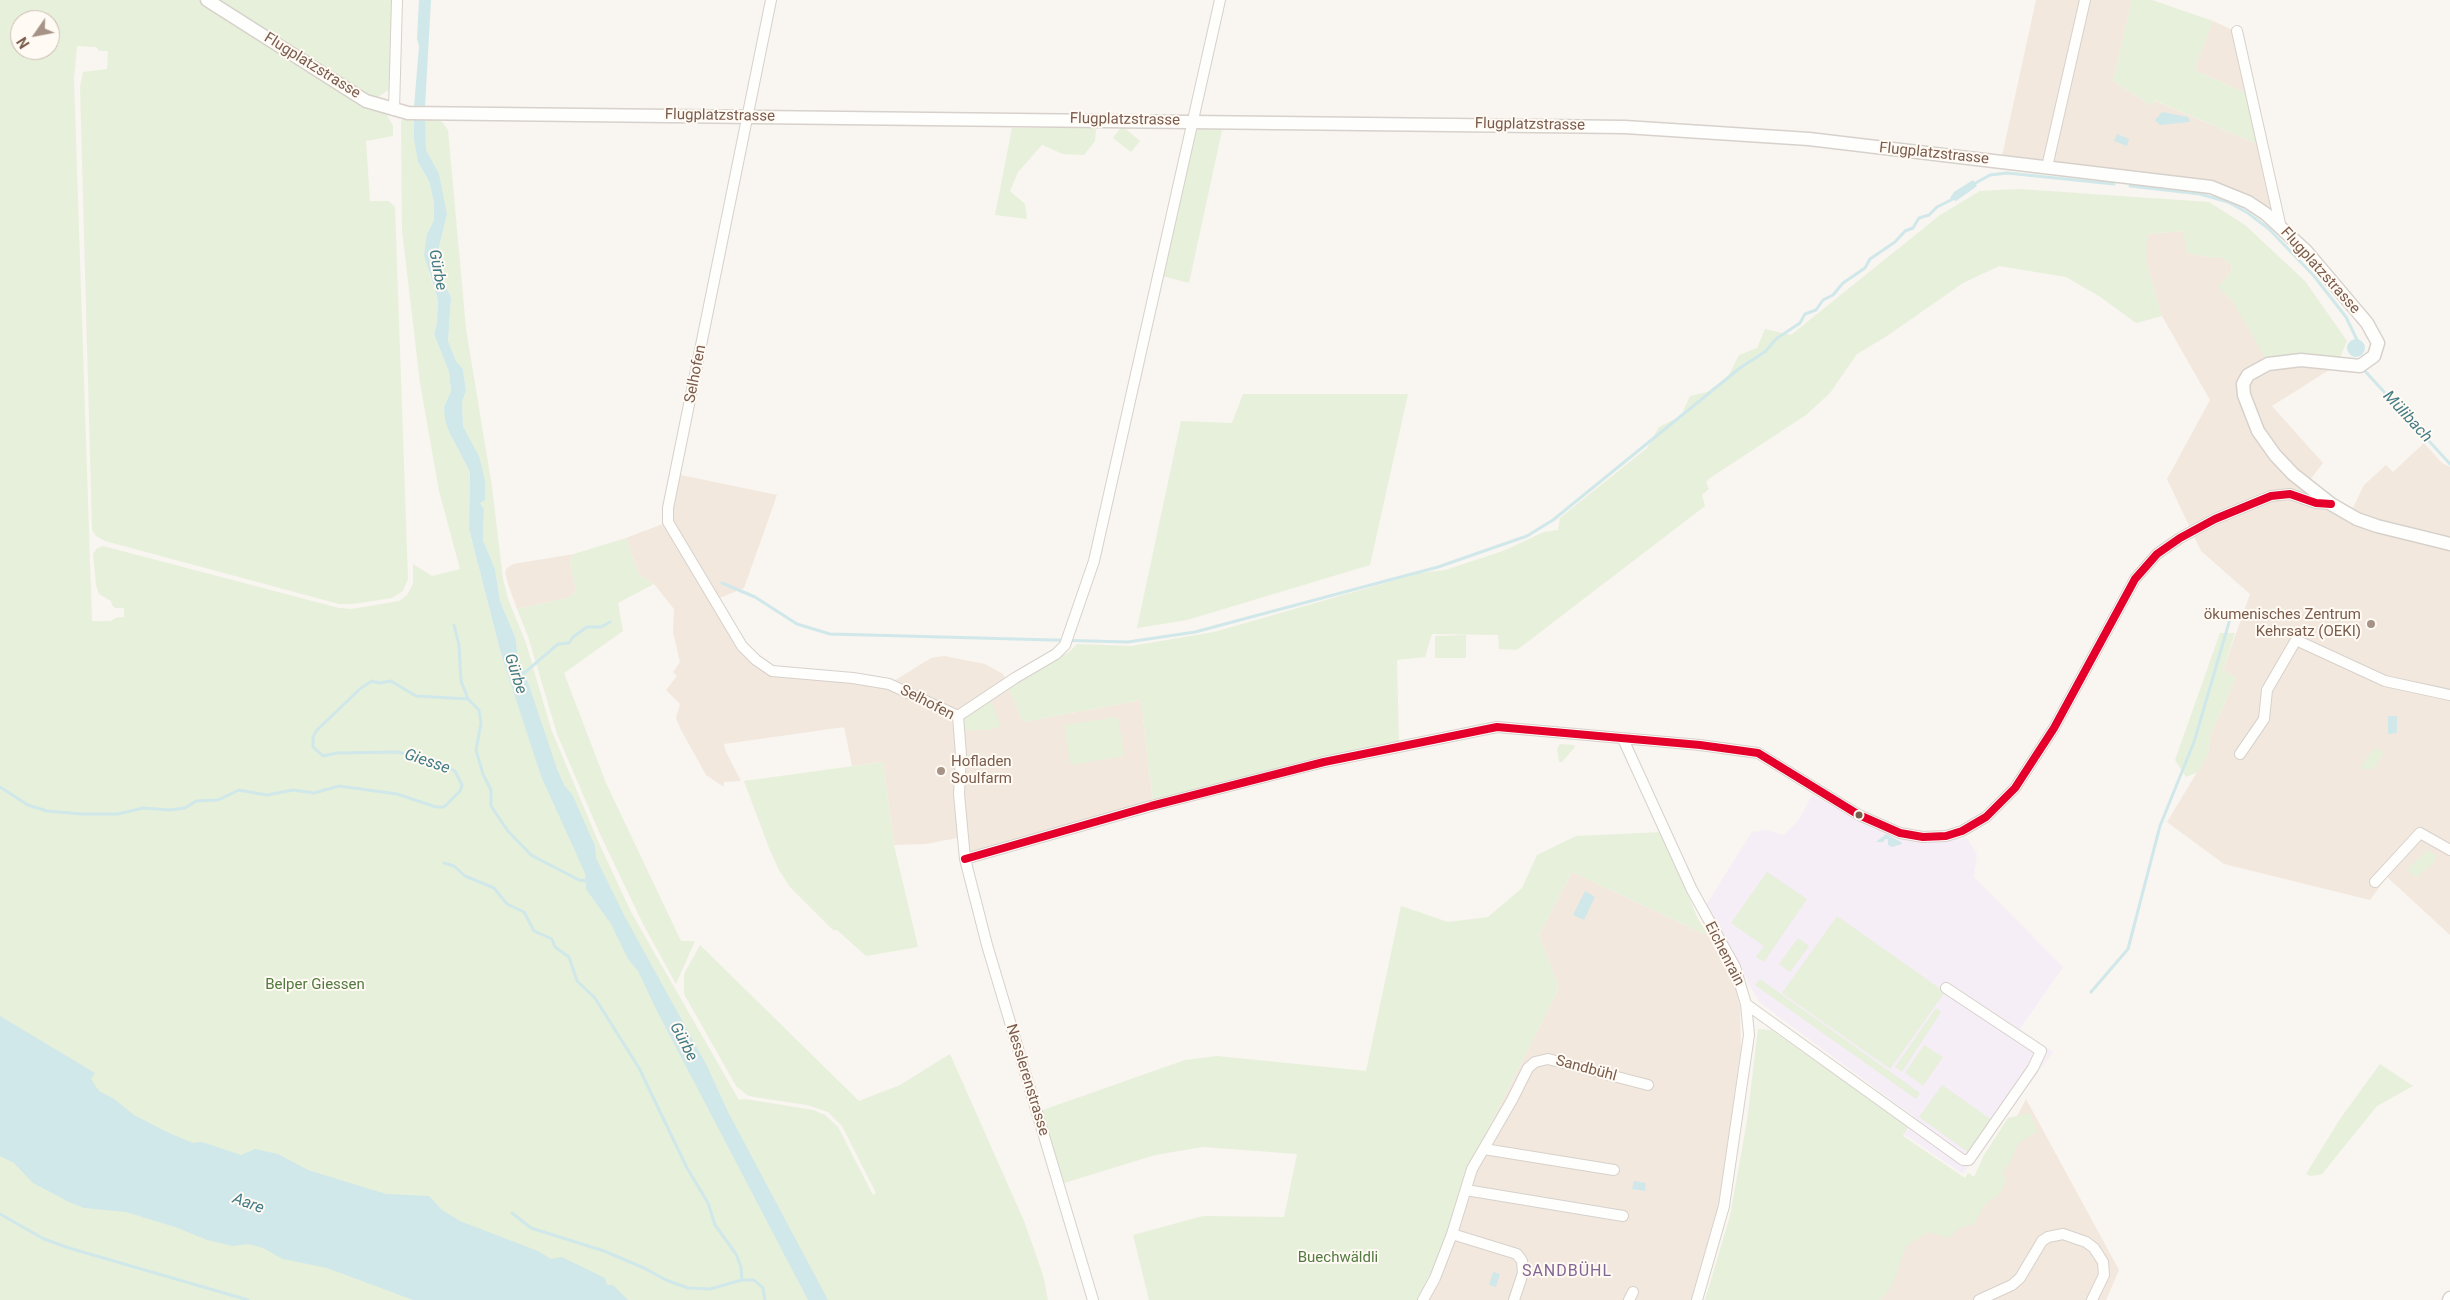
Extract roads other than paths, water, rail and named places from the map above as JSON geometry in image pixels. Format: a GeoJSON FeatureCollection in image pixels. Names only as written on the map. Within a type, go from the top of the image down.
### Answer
{"type":"FeatureCollection","features":[{"type":"Feature","properties":{"kind":"street","name":"Flugplatzstrasse"},"geometry":{"type":"LineString","coordinates":[[207,0],[366,101],[408,113],[1193,120],[1625,127],[1808,139],[2211,187],[2248,202],[2282,228],[2306,251],[2367,323],[2378,344],[2374,356],[2360,366],[2300,360],[2268,364],[2248,375],[2243,384],[2244,395],[2252,419],[2275,455],[2293,474],[2331,504],[2357,519],[2450,544]]}},
{"type":"Feature","properties":{"kind":"street"},"geometry":{"type":"LineString","coordinates":[[394,110],[397,0]]}},
{"type":"Feature","properties":{"kind":"street","name":"Selhofen"},"geometry":{"type":"LineString","coordinates":[[771,0],[668,508],[668,522],[742,646],[756,660],[772,671],[853,678],[889,684],[958,716],[961,755],[959,794],[966,859]]}},
{"type":"Feature","properties":{"kind":"street"},"geometry":{"type":"LineString","coordinates":[[958,716],[1015,678],[1056,654],[1067,640],[1094,561],[1136,383],[1167,230],[1220,0]]}},
{"type":"Feature","properties":{"kind":"street"},"geometry":{"type":"LineString","coordinates":[[2047,166],[2085,0]]}},
{"type":"Feature","properties":{"kind":"street"},"geometry":{"type":"LineString","coordinates":[[2237,30],[2282,228]]}},
{"type":"Feature","properties":{"kind":"street"},"geometry":{"type":"LineString","coordinates":[[966,859],[1151,806],[1315,765],[1488,728],[1511,727],[1700,745],[1758,753],[1859,815],[1900,833],[1930,837],[1946,836],[1962,831],[1986,818],[1999,806],[2029,769],[2135,579],[2157,554],[2180,538],[2215,519],[2271,496],[2290,494],[2316,503],[2331,504]]}},
{"type":"Feature","properties":{"kind":"street"},"geometry":{"type":"LineString","coordinates":[[2240,754],[2264,718],[2267,690],[2296,640],[2385,681],[2450,695]]}},
{"type":"Feature","properties":{"kind":"street","name":"Eichenrain"},"geometry":{"type":"LineString","coordinates":[[1623,739],[1699,905],[1735,967],[1746,1004],[1749,1035],[1724,1206],[1697,1300]]}},
{"type":"Feature","properties":{"kind":"street"},"geometry":{"type":"LineString","coordinates":[[2375,882],[2420,833],[2450,850]]}},
{"type":"Feature","properties":{"kind":"street","name":"Nesslerenstrasse"},"geometry":{"type":"LineString","coordinates":[[966,859],[987,945],[1093,1300]]}},
{"type":"Feature","properties":{"kind":"street"},"geometry":{"type":"LineString","coordinates":[[1746,1004],[1963,1160],[1969,1160],[2033,1068],[2041,1051],[1946,988]]}},
{"type":"Feature","properties":{"kind":"street","name":"Sandbühl"},"geometry":{"type":"LineString","coordinates":[[1423,1300],[1435,1278],[1452,1234],[1472,1169],[1528,1068],[1534,1062],[1548,1059],[1648,1085]]}},
{"type":"Feature","properties":{"kind":"street"},"geometry":{"type":"LineString","coordinates":[[1484,1149],[1614,1170]]}},
{"type":"Feature","properties":{"kind":"street"},"geometry":{"type":"LineString","coordinates":[[1466,1190],[1623,1216]]}},
{"type":"Feature","properties":{"kind":"street"},"geometry":{"type":"LineString","coordinates":[[1452,1234],[1517,1254],[1522,1261],[1523,1272],[1514,1300]]}},
{"type":"Feature","properties":{"kind":"street"},"geometry":{"type":"LineString","coordinates":[[1979,1300],[2012,1285],[2020,1278],[2042,1241],[2053,1235],[2063,1234],[2086,1242],[2094,1248],[2103,1262],[2104,1275],[2092,1300]]}},
{"type":"Feature","properties":{"kind":"water","name":"Gürbe"},"geometry":{"type":"Polygon","coordinates":[[[419,0],[431,0],[425,107],[426,150],[439,174],[447,214],[439,247],[440,270],[451,298],[448,341],[456,361],[463,369],[466,391],[462,402],[463,426],[479,456],[485,481],[485,500],[480,503],[484,509],[483,540],[495,569],[500,601],[516,639],[518,661],[525,673],[557,769],[564,785],[573,796],[595,846],[596,858],[625,917],[706,1064],[728,1112],[828,1300],[808,1300],[638,971],[628,959],[611,924],[586,889],[585,873],[541,776],[501,654],[469,529],[470,472],[449,432],[445,419],[444,407],[451,391],[449,372],[434,334],[437,323],[438,300],[424,255],[427,234],[434,220],[434,203],[429,181],[418,162],[414,140],[414,107],[419,46],[417,39],[419,0]]]}},
{"type":"Feature","properties":{"kind":"water"},"geometry":{"type":"Polygon","coordinates":[[[2162,112],[2188,117],[2190,122],[2160,125],[2155,120],[2162,112]]]}},
{"type":"Feature","properties":{"kind":"water"},"geometry":{"type":"Polygon","coordinates":[[[2117,134],[2129,139],[2127,146],[2114,141],[2117,134]]]}},
{"type":"Feature","properties":{"kind":"water"},"geometry":{"type":"Polygon","coordinates":[[[1973,180],[1977,186],[1956,201],[1950,198],[1954,192],[1973,180]]]}},
{"type":"Feature","properties":{"kind":"water"},"geometry":{"type":"Polygon","coordinates":[[[2356,339],[2362,342],[2365,348],[2362,354],[2356,357],[2350,354],[2347,348],[2350,342],[2356,339]]]}},
{"type":"Feature","properties":{"kind":"water"},"geometry":{"type":"Polygon","coordinates":[[[2388,716],[2397,716],[2397,733],[2388,734],[2388,716]]]}},
{"type":"Feature","properties":{"kind":"water"},"geometry":{"type":"Polygon","coordinates":[[[1886,834],[1902,844],[1892,847],[1888,845],[1888,839],[1885,839],[1883,842],[1876,842],[1886,834]]]}},
{"type":"Feature","properties":{"kind":"water"},"geometry":{"type":"Polygon","coordinates":[[[1585,891],[1595,897],[1584,920],[1573,915],[1585,891]]]}},
{"type":"Feature","properties":{"kind":"water","name":"Aare"},"geometry":{"type":"Polygon","coordinates":[[[0,1016],[95,1073],[91,1079],[99,1091],[114,1099],[134,1115],[169,1133],[193,1143],[202,1142],[241,1155],[255,1149],[278,1154],[308,1170],[386,1194],[429,1196],[442,1210],[460,1221],[538,1251],[551,1259],[562,1257],[605,1278],[607,1285],[613,1285],[628,1300],[413,1300],[327,1268],[283,1259],[263,1248],[248,1244],[233,1246],[207,1240],[178,1228],[126,1212],[84,1208],[69,1202],[33,1183],[14,1163],[0,1156],[0,1016]]]}},
{"type":"Feature","properties":{"kind":"water"},"geometry":{"type":"Polygon","coordinates":[[[1634,1181],[1646,1183],[1645,1191],[1632,1189],[1634,1181]]]}},
{"type":"Feature","properties":{"kind":"water"},"geometry":{"type":"Polygon","coordinates":[[[1493,1272],[1500,1274],[1496,1287],[1489,1285],[1493,1272]]]}},
{"type":"Feature","properties":{"kind":"waterway"},"geometry":{"type":"LineString","coordinates":[[1972,185],[1990,175],[2007,173],[2114,184]]}},
{"type":"Feature","properties":{"kind":"waterway"},"geometry":{"type":"LineString","coordinates":[[2130,186],[2200,194],[2228,202],[2248,213],[2269,229],[2314,276],[2346,317],[2358,342]]}},
{"type":"Feature","properties":{"kind":"waterway"},"geometry":{"type":"LineString","coordinates":[[722,583],[755,597],[797,624],[830,634],[1128,642],[1195,632],[1438,567],[1527,536],[1553,520],[1740,368],[1766,351],[1776,339],[1800,323],[1805,314],[1816,310],[1823,300],[1833,295],[1843,283],[1865,268],[1870,259],[1895,242],[1905,231],[1913,228],[1919,218],[1929,215],[1937,207],[1955,198]]}},
{"type":"Feature","properties":{"kind":"waterway","name":"Mülibach"},"geometry":{"type":"LineString","coordinates":[[2364,370],[2450,464]]}},
{"type":"Feature","properties":{"kind":"waterway"},"geometry":{"type":"LineString","coordinates":[[2091,992],[2128,949],[2160,826],[2194,742],[2230,619]]}},
{"type":"Feature","properties":{"kind":"waterway","name":"Gürbe"},"geometry":{"type":"LineString","coordinates":[[522,675],[558,644],[569,643],[573,637],[587,627],[601,627],[610,622]]}},
{"type":"Feature","properties":{"kind":"waterway"},"geometry":{"type":"LineString","coordinates":[[454,625],[459,645],[461,681],[468,699]]}},
{"type":"Feature","properties":{"kind":"waterway","name":"Giesse"},"geometry":{"type":"LineString","coordinates":[[0,787],[28,805],[47,811],[82,814],[118,814],[143,808],[170,810],[185,808],[196,801],[218,800],[239,790],[267,795],[293,790],[314,793],[339,786],[397,794],[436,807],[444,807],[460,791],[462,785],[455,771],[439,763],[398,752],[337,753],[323,756],[313,747],[313,738],[316,731],[361,688],[372,681],[379,683],[391,681],[416,696],[468,699],[479,710],[481,723],[476,750],[483,774],[491,790],[491,806],[508,831],[531,855],[579,880],[589,881]]}},
{"type":"Feature","properties":{"kind":"waterway"},"geometry":{"type":"LineString","coordinates":[[444,863],[454,866],[465,876],[494,888],[507,904],[524,912],[534,931],[552,939],[555,947],[569,957],[577,981],[595,998],[639,1068],[687,1168],[708,1203],[715,1225],[736,1254],[741,1267],[742,1280]]}},
{"type":"Feature","properties":{"kind":"waterway"},"geometry":{"type":"LineString","coordinates":[[512,1213],[531,1228],[604,1251],[644,1268],[666,1280],[688,1288],[710,1289],[742,1280],[754,1280],[763,1288],[765,1300]]}},
{"type":"Feature","properties":{"kind":"waterway"},"geometry":{"type":"LineString","coordinates":[[0,1214],[44,1239],[69,1248],[248,1300]]}},
{"type":"Feature","properties":{"kind":"place","name":"ökumenisches Zentrum Kehrsatz (OEKI)"},"geometry":{"type":"Point","coordinates":[2371,624]}},
{"type":"Feature","properties":{"kind":"place","name":"Hofladen Soulfarm"},"geometry":{"type":"Point","coordinates":[941,771]}},
{"type":"Feature","properties":{"kind":"district","name":"SANDBÜHL"},"geometry":{"type":"Point","coordinates":[1567,1272]}},
{"type":"Feature","properties":{"kind":"park label","name":"Belper Giessen"},"geometry":{"type":"Point","coordinates":[315,985]}},
{"type":"Feature","properties":{"kind":"park label","name":"Buechwäldli"},"geometry":{"type":"Point","coordinates":[1338,1258]}}]}
